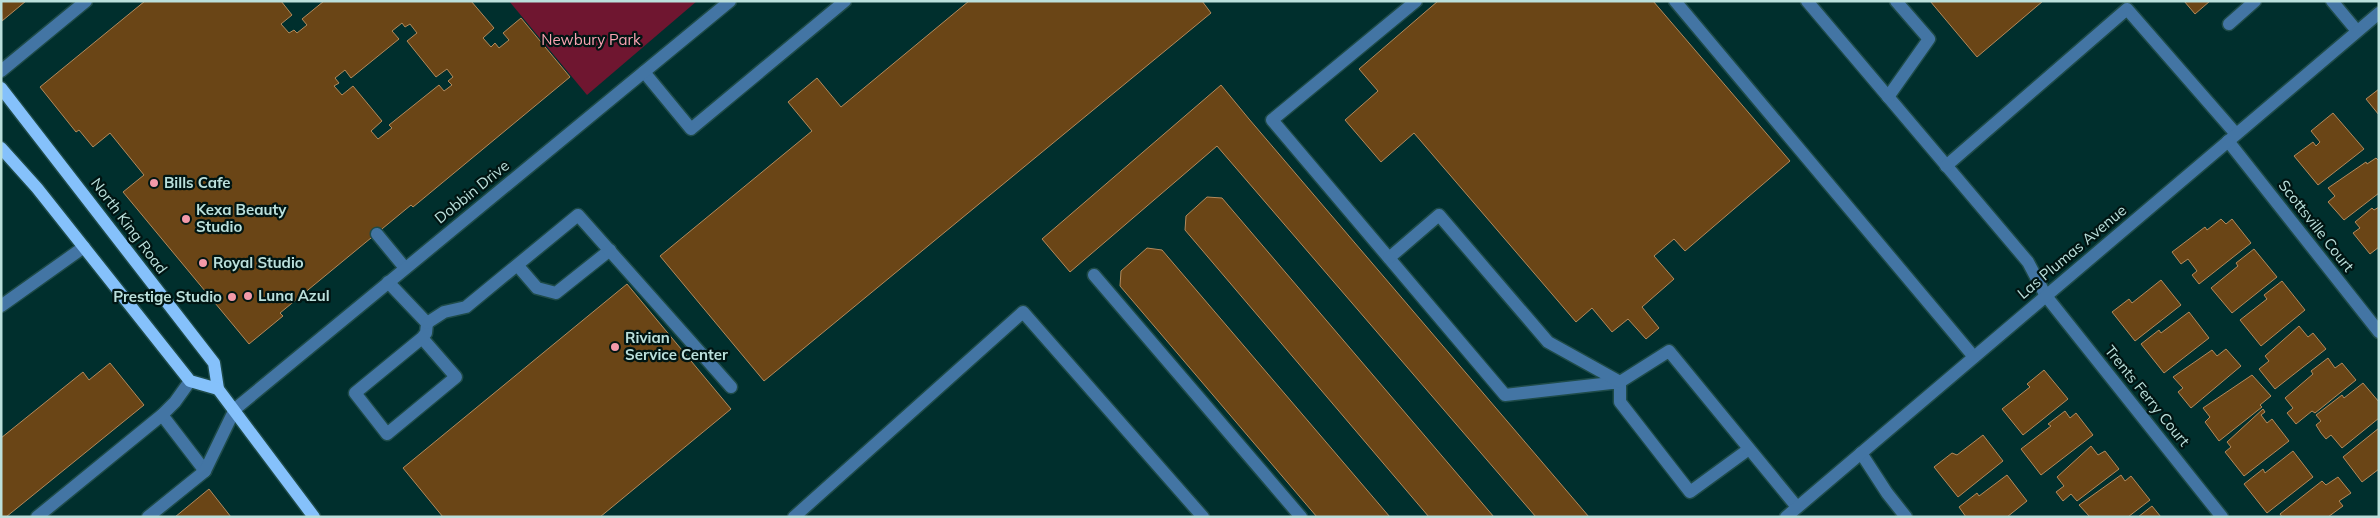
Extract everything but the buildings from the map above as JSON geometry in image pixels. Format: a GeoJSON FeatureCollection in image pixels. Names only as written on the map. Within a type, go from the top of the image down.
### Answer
{"type":"FeatureCollection","features":[{"type":"Feature","properties":{"kind":"main road","name":"North King Road"},"geometry":{"type":"LineString","coordinates":[[1,88],[214,363],[218,389]]}},
{"type":"Feature","properties":{"kind":"main road"},"geometry":{"type":"LineString","coordinates":[[1,148],[24,173],[190,381],[218,389],[314,517]]}},
{"type":"Feature","properties":{"kind":"street"},"geometry":{"type":"LineString","coordinates":[[1,71],[86,1]]}},
{"type":"Feature","properties":{"kind":"street","name":"Dobbin Drive"},"geometry":{"type":"LineString","coordinates":[[235,410],[730,1]]}},
{"type":"Feature","properties":{"kind":"street"},"geometry":{"type":"LineString","coordinates":[[644,72],[691,129],[845,1]]}},
{"type":"Feature","properties":{"kind":"street"},"geometry":{"type":"LineString","coordinates":[[1416,1],[1272,120],[1505,395],[1620,382],[1669,351],[1797,507]]}},
{"type":"Feature","properties":{"kind":"street"},"geometry":{"type":"LineString","coordinates":[[1675,1],[1974,357]]}},
{"type":"Feature","properties":{"kind":"street","name":"Trents Ferry Court"},"geometry":{"type":"LineString","coordinates":[[1807,1],[2028,262],[2046,296],[2222,517]]}},
{"type":"Feature","properties":{"kind":"street"},"geometry":{"type":"LineString","coordinates":[[1888,97],[1929,39],[1896,1]]}},
{"type":"Feature","properties":{"kind":"street"},"geometry":{"type":"LineString","coordinates":[[2229,24],[2255,1]]}},
{"type":"Feature","properties":{"kind":"street"},"geometry":{"type":"LineString","coordinates":[[2332,1],[2357,31]]}},
{"type":"Feature","properties":{"kind":"street","name":"Scottsville Court"},"geometry":{"type":"LineString","coordinates":[[1946,166],[2127,9],[2232,138],[2379,332]]}},
{"type":"Feature","properties":{"kind":"street","name":"Las Plumas Avenue"},"geometry":{"type":"LineString","coordinates":[[1786,517],[2379,13]]}},
{"type":"Feature","properties":{"kind":"street"},"geometry":{"type":"LineString","coordinates":[[422,338],[456,377],[387,434],[355,393],[422,338],[426,333],[427,324],[444,312],[466,306],[518,266],[578,215],[731,387]]}},
{"type":"Feature","properties":{"kind":"street"},"geometry":{"type":"LineString","coordinates":[[1389,258],[1439,215],[1548,342],[1620,382]]}},
{"type":"Feature","properties":{"kind":"street"},"geometry":{"type":"LineString","coordinates":[[377,234],[405,268]]}},
{"type":"Feature","properties":{"kind":"street"},"geometry":{"type":"LineString","coordinates":[[1,306],[84,247]]}},
{"type":"Feature","properties":{"kind":"street"},"geometry":{"type":"LineString","coordinates":[[518,266],[537,288],[556,294],[610,250]]}},
{"type":"Feature","properties":{"kind":"street"},"geometry":{"type":"LineString","coordinates":[[1094,275],[1300,517]]}},
{"type":"Feature","properties":{"kind":"street"},"geometry":{"type":"LineString","coordinates":[[388,282],[427,324]]}},
{"type":"Feature","properties":{"kind":"street"},"geometry":{"type":"LineString","coordinates":[[794,517],[1023,312],[1203,517]]}},
{"type":"Feature","properties":{"kind":"street"},"geometry":{"type":"LineString","coordinates":[[37,517],[162,415],[175,402],[190,381]]}},
{"type":"Feature","properties":{"kind":"street"},"geometry":{"type":"LineString","coordinates":[[1620,382],[1620,402],[1690,492],[1745,445]]}},
{"type":"Feature","properties":{"kind":"street"},"geometry":{"type":"LineString","coordinates":[[148,517],[205,471],[235,410]]}},
{"type":"Feature","properties":{"kind":"street"},"geometry":{"type":"LineString","coordinates":[[162,415],[205,471]]}},
{"type":"Feature","properties":{"kind":"street"},"geometry":{"type":"LineString","coordinates":[[1861,453],[1886,493],[1906,517]]}},
{"type":"Feature","properties":{"kind":"green space","name":"Newbury Park"},"geometry":{"type":"Polygon","coordinates":[[[509,1],[697,1],[587,95],[509,1]]]}},
{"type":"Feature","properties":{"kind":"place","name":"Bills Cafe"},"geometry":{"type":"Point","coordinates":[154,183]}},
{"type":"Feature","properties":{"kind":"place","name":"Kexa Beauty Studio"},"geometry":{"type":"Point","coordinates":[186,219]}},
{"type":"Feature","properties":{"kind":"place","name":"Royal Studio"},"geometry":{"type":"Point","coordinates":[203,263]}},
{"type":"Feature","properties":{"kind":"place","name":"Luna Azul"},"geometry":{"type":"Point","coordinates":[248,296]}},
{"type":"Feature","properties":{"kind":"place","name":"Prestige Studio"},"geometry":{"type":"Point","coordinates":[232,297]}},
{"type":"Feature","properties":{"kind":"place","name":"Rivian Service Center"},"geometry":{"type":"Point","coordinates":[615,347]}}]}
